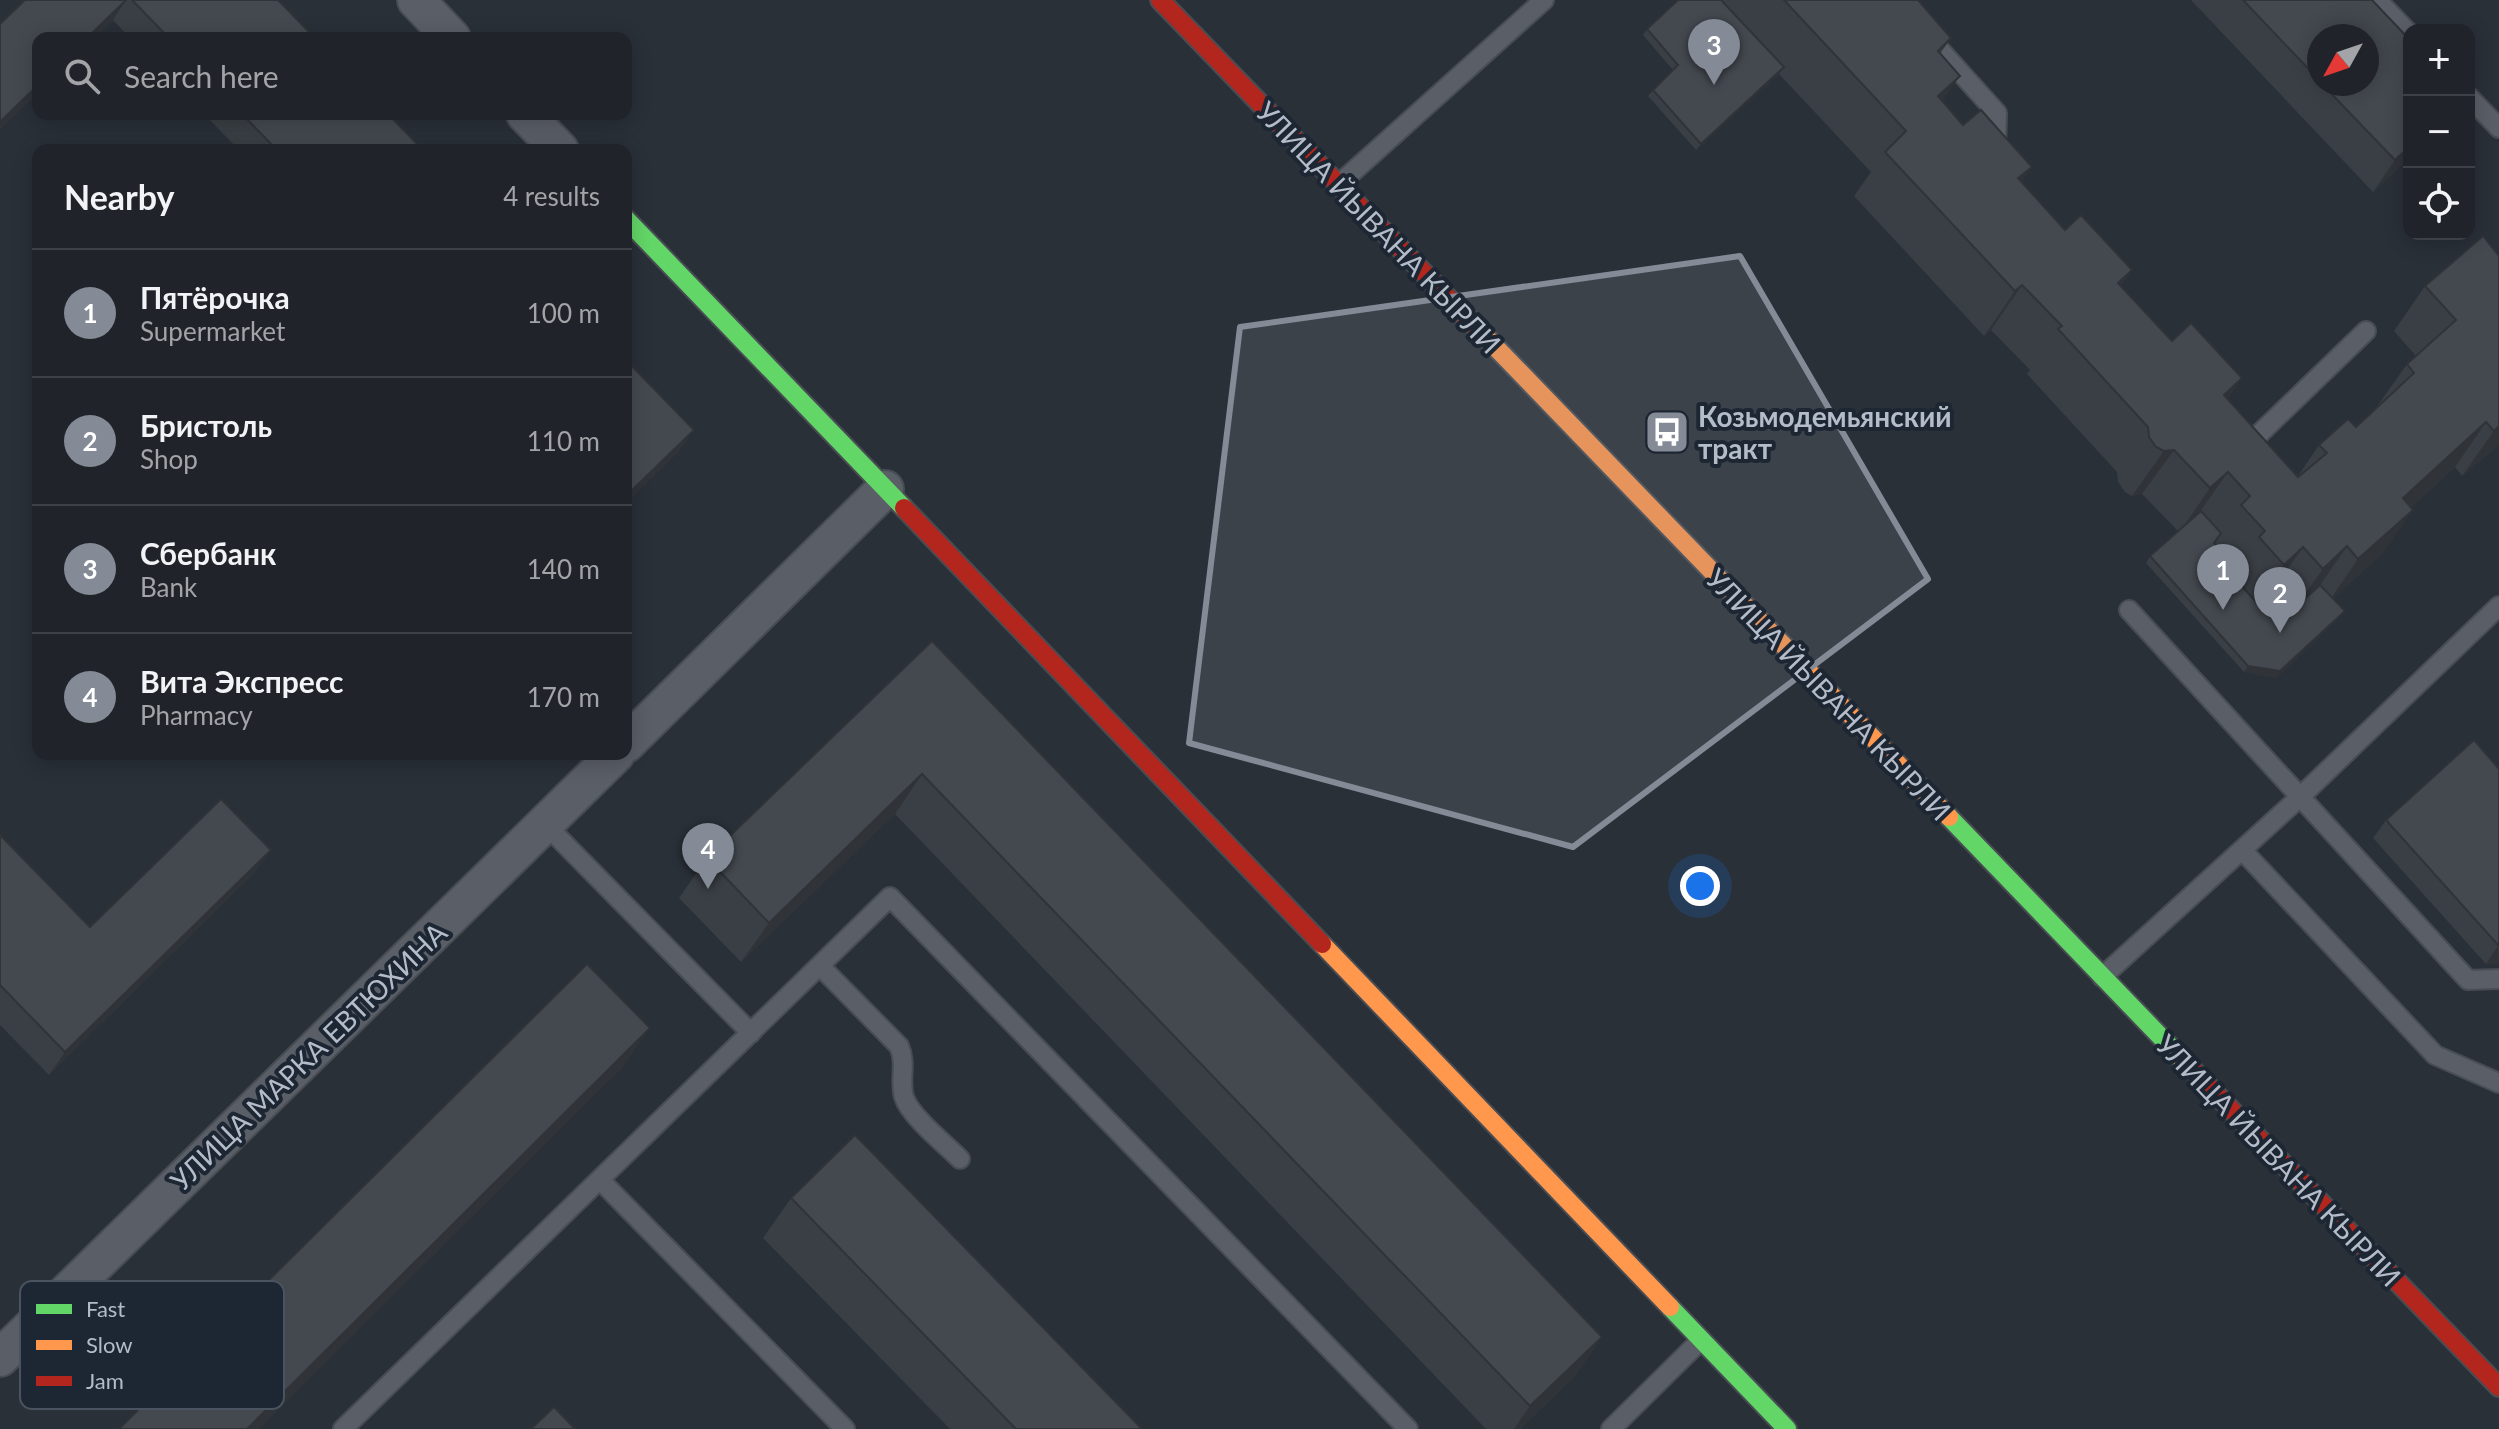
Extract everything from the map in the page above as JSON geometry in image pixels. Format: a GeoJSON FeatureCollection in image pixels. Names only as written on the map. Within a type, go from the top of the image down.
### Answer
{"type":"FeatureCollection","features":[{"type":"Feature","properties":{"kind":"main road","name":"УЛИЦА ЙЫВАНА КЫРЛИ"},"geometry":{"type":"LineString","coordinates":[[1160,0],[2499,1387]]}},
{"type":"Feature","properties":{"kind":"main road"},"geometry":{"type":"LineString","coordinates":[[632,225],[1787,1429]]}},
{"type":"Feature","properties":{"kind":"street"},"geometry":{"type":"LineString","coordinates":[[416,0],[446,32]]}},
{"type":"Feature","properties":{"kind":"street"},"geometry":{"type":"LineString","coordinates":[[531,120],[554,144]]}},
{"type":"Feature","properties":{"kind":"street"},"geometry":{"type":"LineString","coordinates":[[632,738],[885,489]]}},
{"type":"Feature","properties":{"kind":"street","name":"УЛИЦА МАРКА ЕВТЮХИНА"},"geometry":{"type":"LineString","coordinates":[[79,1281],[610,760]]}},
{"type":"Feature","properties":{"kind":"street","name":"УЛИЦА МАРКА ЕВТЮХИНА"},"geometry":{"type":"LineString","coordinates":[[0,1358],[20,1338]]}},
{"type":"Feature","properties":{"kind":"lane"},"geometry":{"type":"LineString","coordinates":[[1338,185],[1544,0]]}},
{"type":"Feature","properties":{"kind":"lane"},"geometry":{"type":"LineString","coordinates":[[1895,0],[1997,113],[1996,163]]}},
{"type":"Feature","properties":{"kind":"lane"},"geometry":{"type":"LineString","coordinates":[[2377,0],[2403,27]]}},
{"type":"Feature","properties":{"kind":"lane"},"geometry":{"type":"LineString","coordinates":[[2475,103],[2499,128]]}},
{"type":"Feature","properties":{"kind":"lane"},"geometry":{"type":"LineString","coordinates":[[2232,419],[2252,441],[2366,331]]}},
{"type":"Feature","properties":{"kind":"lane"},"geometry":{"type":"LineString","coordinates":[[2102,977],[2301,796],[2499,606]]}},
{"type":"Feature","properties":{"kind":"lane"},"geometry":{"type":"LineString","coordinates":[[2129,610],[2468,980],[2499,979]]}},
{"type":"Feature","properties":{"kind":"lane"},"geometry":{"type":"LineString","coordinates":[[545,824],[751,1033]]}},
{"type":"Feature","properties":{"kind":"lane"},"geometry":{"type":"LineString","coordinates":[[2242,850],[2435,1055],[2499,1083]]}},
{"type":"Feature","properties":{"kind":"lane"},"geometry":{"type":"LineString","coordinates":[[343,1429],[890,897],[1408,1429]]}},
{"type":"Feature","properties":{"kind":"lane"},"geometry":{"type":"LineString","coordinates":[[820,966],[899,1046],[904,1057],[904,1096],[909,1107],[960,1159]]}},
{"type":"Feature","properties":{"kind":"lane"},"geometry":{"type":"LineString","coordinates":[[600,1180],[845,1429]]}},
{"type":"Feature","properties":{"kind":"lane"},"geometry":{"type":"LineString","coordinates":[[1611,1429],[1701,1340]]}},
{"type":"Feature","properties":{"kind":"highlighted area"},"geometry":{"type":"Polygon","coordinates":[[[1740,256],[1928,579],[1573,847],[1189,743],[1240,327],[1740,256]]]}},
{"type":"Feature","properties":{"kind":"building"},"geometry":{"type":"Polygon","coordinates":[[[25,0],[126,0],[93,32],[32,32],[32,91],[0,122],[0,24],[25,0]]]}},
{"type":"Feature","properties":{"kind":"building"},"geometry":{"type":"Polygon","coordinates":[[[132,0],[278,0],[309,32],[163,32],[132,0]]]}},
{"type":"Feature","properties":{"kind":"building"},"geometry":{"type":"Polygon","coordinates":[[[1678,0],[1721,0],[1784,67],[1701,144],[1653,90],[1678,65],[1647,29],[1678,0]]]}},
{"type":"Feature","properties":{"kind":"building"},"geometry":{"type":"Polygon","coordinates":[[[1784,0],[1918,0],[1951,38],[1938,51],[1960,76],[1938,96],[1963,125],[1981,110],[2032,167],[2018,178],[2065,230],[2081,215],[2132,270],[2118,283],[2172,341],[2191,323],[2242,378],[2224,395],[2298,477],[2327,453],[2319,445],[2348,419],[2356,427],[2414,373],[2407,364],[2456,320],[2425,286],[2483,236],[2499,256],[2499,426],[2494,431],[2486,422],[2403,498],[2413,510],[2358,559],[2347,546],[2323,569],[2303,547],[2284,565],[2259,537],[2265,531],[2241,505],[2250,496],[2228,472],[2210,488],[2174,450],[2164,451],[2156,447],[2149,437],[2148,427],[2058,329],[2062,326],[2022,285],[2015,291],[1885,152],[1906,131],[1784,0]]]}},
{"type":"Feature","properties":{"kind":"building"},"geometry":{"type":"Polygon","coordinates":[[[2243,0],[2372,0],[2403,33],[2403,153],[2395,160],[2334,96],[2379,96],[2379,24],[2307,24],[2307,67],[2243,0]]]}},
{"type":"Feature","properties":{"kind":"building"},"geometry":{"type":"Polygon","coordinates":[[[248,120],[394,120],[417,144],[271,144],[248,120]]]}},
{"type":"Feature","properties":{"kind":"building"},"geometry":{"type":"Polygon","coordinates":[[[632,366],[694,430],[632,490],[632,366]]]}},
{"type":"Feature","properties":{"kind":"building"},"geometry":{"type":"Polygon","coordinates":[[[2201,511],[2221,533],[2214,543],[2238,569],[2232,575],[2257,603],[2276,586],[2296,607],[2320,585],[2345,611],[2280,671],[2248,666],[2150,556],[2201,511]]]}},
{"type":"Feature","properties":{"kind":"building"},"geometry":{"type":"Polygon","coordinates":[[[932,641],[1602,1337],[1530,1406],[922,774],[769,923],[707,858],[932,641]]]}},
{"type":"Feature","properties":{"kind":"building"},"geometry":{"type":"Polygon","coordinates":[[[2474,740],[2499,769],[2499,946],[2386,820],[2474,740]]]}},
{"type":"Feature","properties":{"kind":"building"},"geometry":{"type":"Polygon","coordinates":[[[221,799],[271,850],[65,1052],[0,985],[0,835],[90,927],[221,799]]]}},
{"type":"Feature","properties":{"kind":"building"},"geometry":{"type":"Polygon","coordinates":[[[587,964],[650,1028],[284,1392],[284,1281],[268,1281],[587,964]]]}},
{"type":"Feature","properties":{"kind":"building"},"geometry":{"type":"Polygon","coordinates":[[[855,1135],[1142,1429],[1016,1429],[791,1198],[855,1135]]]}},
{"type":"Feature","properties":{"kind":"building"},"geometry":{"type":"Polygon","coordinates":[[[554,1407],[575,1429],[531,1429],[554,1407]]]}},
{"type":"Feature","properties":{"kind":"building"},"geometry":{"type":"Polygon","coordinates":[[[139,1409],[267,1409],[247,1429],[119,1429],[139,1409]]]}},
{"type":"Feature","properties":{"kind":"traffic: fast"},"geometry":{"type":"LineString","coordinates":[[632,225],[904,508]]}},
{"type":"Feature","properties":{"kind":"traffic: fast"},"geometry":{"type":"LineString","coordinates":[[1949,817],[2183,1060]]}},
{"type":"Feature","properties":{"kind":"traffic: fast"},"geometry":{"type":"LineString","coordinates":[[1670,1307],[1787,1429]]}},
{"type":"Feature","properties":{"kind":"traffic: slow"},"geometry":{"type":"LineString","coordinates":[[1481,332],[1949,817]]}},
{"type":"Feature","properties":{"kind":"traffic: slow"},"geometry":{"type":"LineString","coordinates":[[1322,944],[1670,1307]]}},
{"type":"Feature","properties":{"kind":"traffic: jam"},"geometry":{"type":"LineString","coordinates":[[1160,0],[1481,332]]}},
{"type":"Feature","properties":{"kind":"traffic: jam"},"geometry":{"type":"LineString","coordinates":[[904,508],[1322,944]]}},
{"type":"Feature","properties":{"kind":"traffic: jam"},"geometry":{"type":"LineString","coordinates":[[2183,1060],[2499,1387]]}},
{"type":"Feature","properties":{"kind":"place","name":"Сбербанк"},"geometry":{"type":"Point","coordinates":[1714,85]}},
{"type":"Feature","properties":{"kind":"place","name":"Козьмодемьянский тракт"},"geometry":{"type":"Point","coordinates":[1667,432]}},
{"type":"Feature","properties":{"kind":"place","name":"Пятёрочка"},"geometry":{"type":"Point","coordinates":[2223,610]}},
{"type":"Feature","properties":{"kind":"place","name":"Бристоль"},"geometry":{"type":"Point","coordinates":[2280,633]}},
{"type":"Feature","properties":{"kind":"place","name":"Вита Экспресс"},"geometry":{"type":"Point","coordinates":[708,889]}}]}
